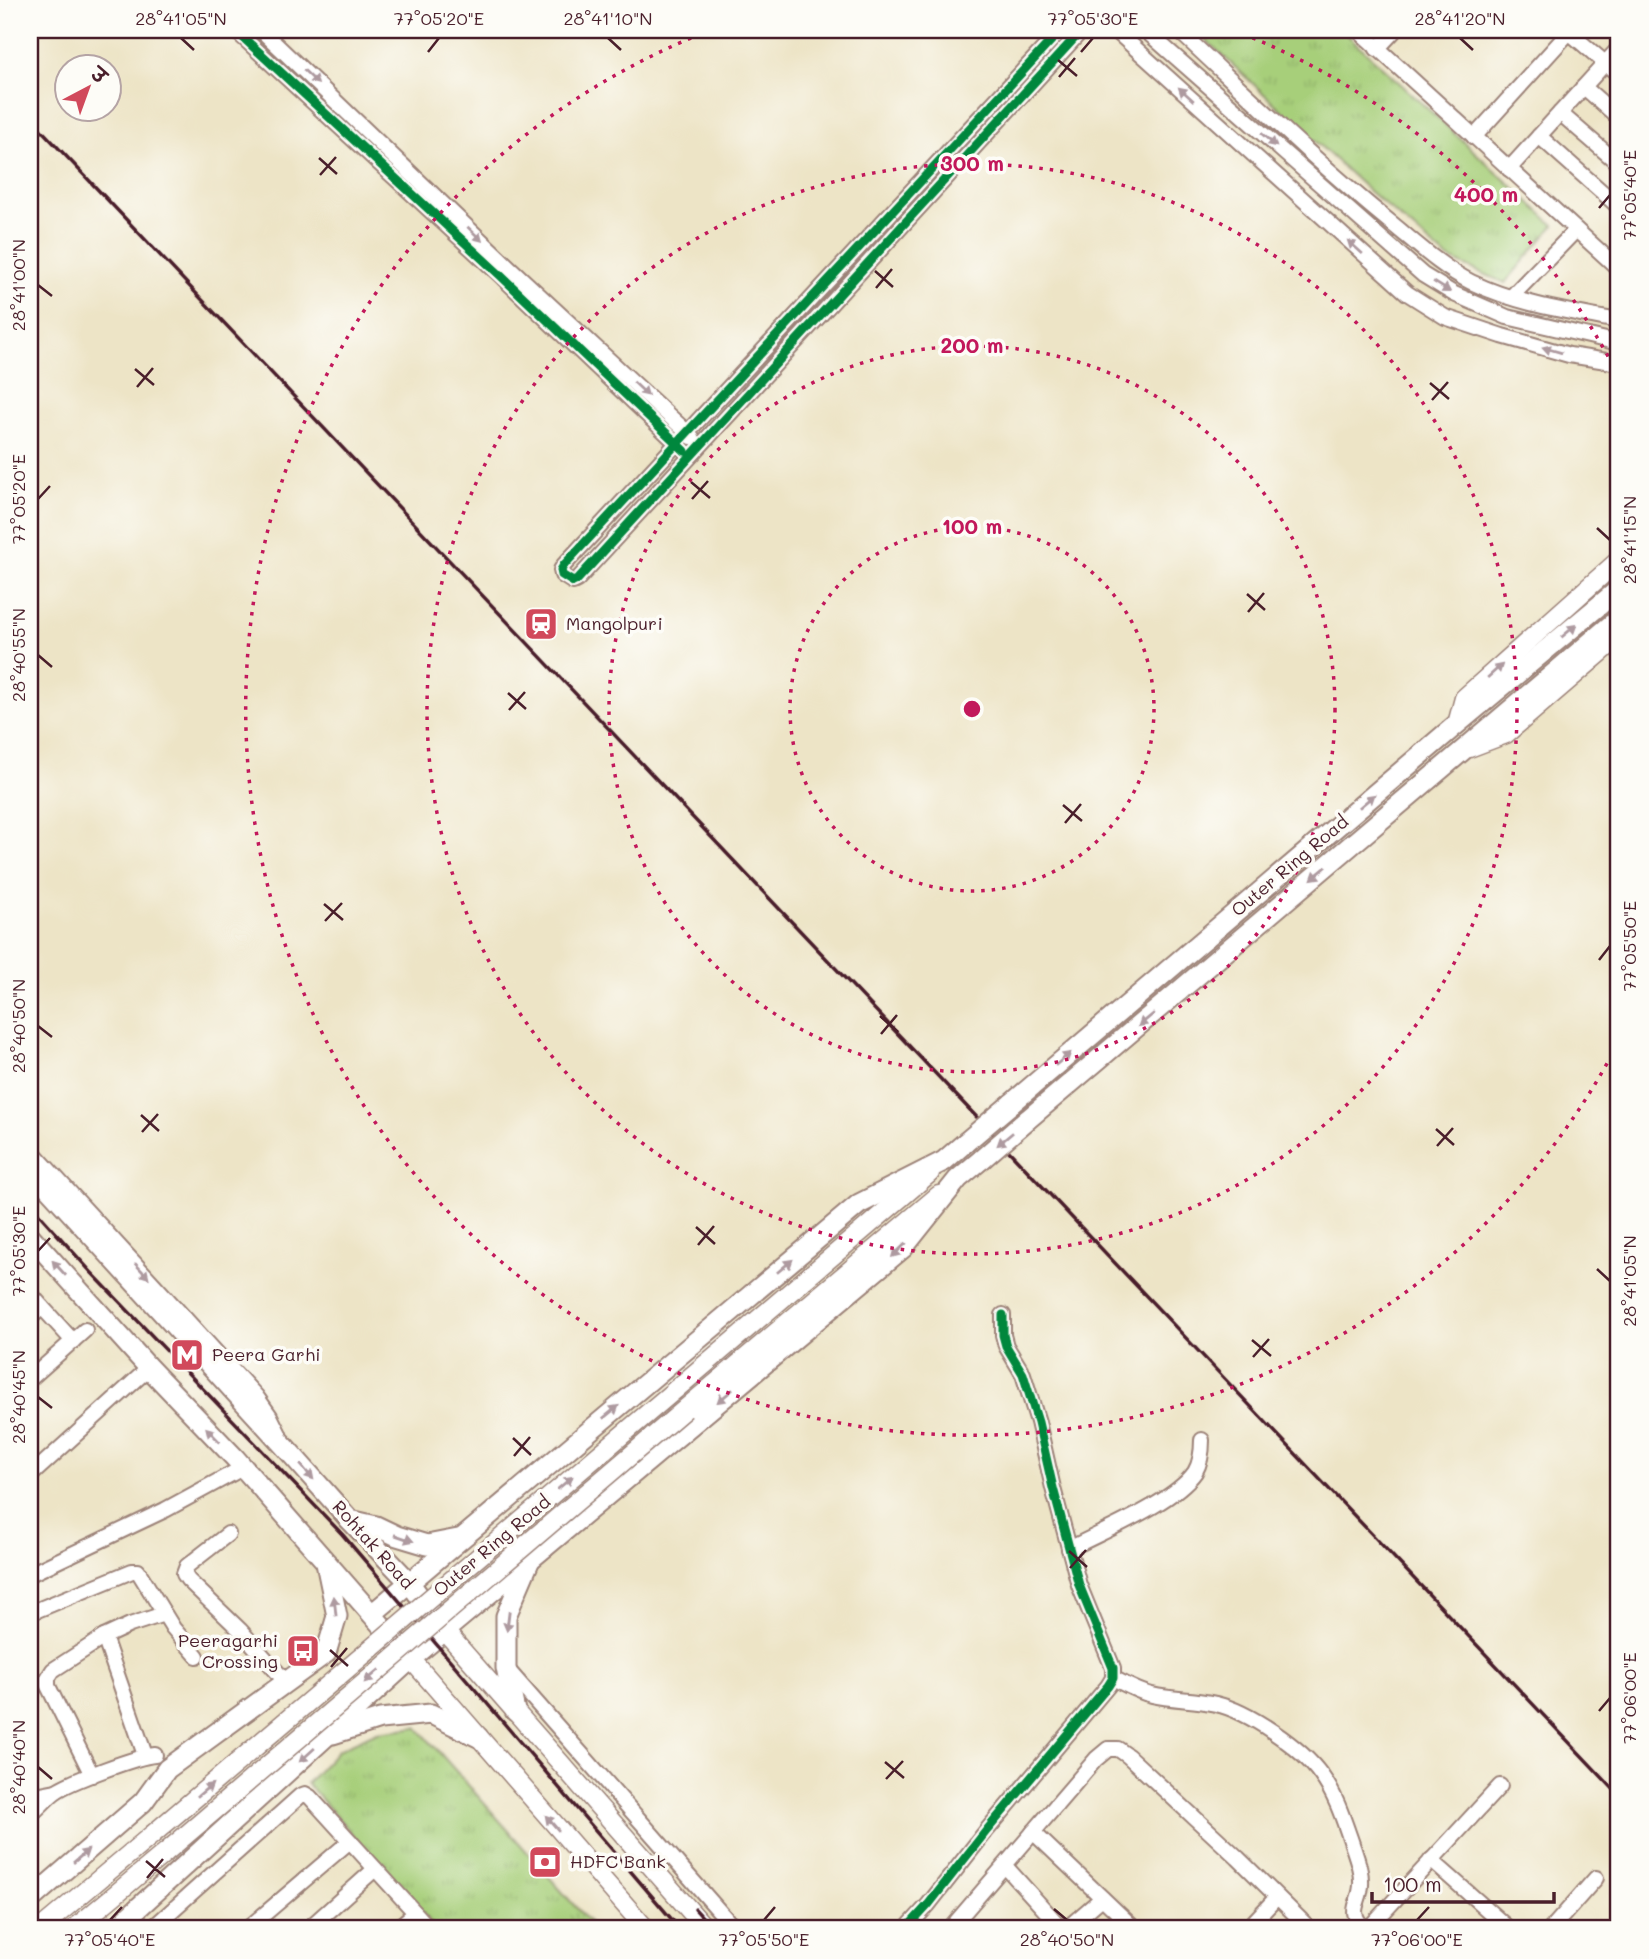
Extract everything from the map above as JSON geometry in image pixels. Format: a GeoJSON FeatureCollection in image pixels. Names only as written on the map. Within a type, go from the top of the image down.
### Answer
{"type":"FeatureCollection","features":[{"type":"Feature","properties":{"kind":"highway"},"geometry":{"type":"LineString","coordinates":[[1457,724],[1619,589]]}},
{"type":"Feature","properties":{"kind":"highway","name":"Outer Ring Road"},"geometry":{"type":"LineString","coordinates":[[115,1929],[444,1630],[903,1248],[958,1179],[1619,618]]}},
{"type":"Feature","properties":{"kind":"highway","name":"Outer Ring Road"},"geometry":{"type":"LineString","coordinates":[[372,1614],[859,1204],[944,1161],[1457,724]]}},
{"type":"Feature","properties":{"kind":"highway","name":"Rohtak Road"},"geometry":{"type":"LineString","coordinates":[[30,1168],[409,1582],[444,1630]]}},
{"type":"Feature","properties":{"kind":"highway"},"geometry":{"type":"LineString","coordinates":[[30,1236],[149,1368],[244,1467],[411,1659]]}},
{"type":"Feature","properties":{"kind":"highway"},"geometry":{"type":"LineString","coordinates":[[514,1494],[553,1539]]}},
{"type":"Feature","properties":{"kind":"highway"},"geometry":{"type":"LineString","coordinates":[[349,1519],[427,1545],[462,1538]]}},
{"type":"Feature","properties":{"kind":"highway"},"geometry":{"type":"LineString","coordinates":[[515,1711],[506,1668],[506,1616],[531,1558]]}},
{"type":"Feature","properties":{"kind":"highway"},"geometry":{"type":"LineString","coordinates":[[30,1900],[143,1802],[167,1769],[326,1653],[337,1616],[324,1559]]}},
{"type":"Feature","properties":{"kind":"highway"},"geometry":{"type":"LineString","coordinates":[[328,1735],[380,1720],[431,1714],[478,1737]]}},
{"type":"Feature","properties":{"kind":"main road","name":"Outer Ring Road"},"geometry":{"type":"LineString","coordinates":[[1457,724],[1464,698],[1619,560]]}},
{"type":"Feature","properties":{"kind":"main road"},"geometry":{"type":"LineString","coordinates":[[1465,749],[1506,734],[1619,637]]}},
{"type":"Feature","properties":{"kind":"main road","name":"Outer Ring Road"},"geometry":{"type":"LineString","coordinates":[[40,1929],[944,1161]]}},
{"type":"Feature","properties":{"kind":"main road","name":"Outer Ring Road"},"geometry":{"type":"LineString","coordinates":[[74,1929],[958,1179]]}},
{"type":"Feature","properties":{"kind":"main road","name":"Rohtak Road"},"geometry":{"type":"LineString","coordinates":[[444,1630],[706,1929]]}},
{"type":"Feature","properties":{"kind":"main road"},"geometry":{"type":"LineString","coordinates":[[411,1659],[646,1929]]}},
{"type":"Feature","properties":{"kind":"street"},"geometry":{"type":"LineString","coordinates":[[235,30],[489,265],[695,450]]}},
{"type":"Feature","properties":{"kind":"street"},"geometry":{"type":"LineString","coordinates":[[261,30],[499,257],[682,438]]}},
{"type":"Feature","properties":{"kind":"street"},"geometry":{"type":"LineString","coordinates":[[1061,30],[564,565],[562,575],[573,582],[577,580],[1082,30]]}},
{"type":"Feature","properties":{"kind":"street"},"geometry":{"type":"LineString","coordinates":[[1115,30],[1407,293],[1445,317],[1502,336],[1569,355],[1619,363]]}},
{"type":"Feature","properties":{"kind":"street"},"geometry":{"type":"LineString","coordinates":[[1145,30],[1423,275],[1454,295],[1507,317],[1619,343]]}},
{"type":"Feature","properties":{"kind":"street"},"geometry":{"type":"LineString","coordinates":[[1178,30],[1353,192],[1444,266],[1470,282],[1511,297],[1619,321]]}},
{"type":"Feature","properties":{"kind":"street"},"geometry":{"type":"LineString","coordinates":[[1358,30],[1619,269]]}},
{"type":"Feature","properties":{"kind":"street"},"geometry":{"type":"LineString","coordinates":[[1377,48],[1395,30]]}},
{"type":"Feature","properties":{"kind":"street"},"geometry":{"type":"LineString","coordinates":[[1474,137],[1570,31],[1619,75]]}},
{"type":"Feature","properties":{"kind":"street"},"geometry":{"type":"LineString","coordinates":[[1509,169],[1619,48]]}},
{"type":"Feature","properties":{"kind":"street"},"geometry":{"type":"LineString","coordinates":[[1584,87],[1619,118]]}},
{"type":"Feature","properties":{"kind":"street"},"geometry":{"type":"LineString","coordinates":[[1560,113],[1619,164]]}},
{"type":"Feature","properties":{"kind":"street"},"geometry":{"type":"LineString","coordinates":[[1539,136],[1619,207]]}},
{"type":"Feature","properties":{"kind":"street"},"geometry":{"type":"LineString","coordinates":[[1511,297],[1576,230]]}},
{"type":"Feature","properties":{"kind":"street"},"geometry":{"type":"LineString","coordinates":[[30,1149],[257,1396],[286,1448]]}},
{"type":"Feature","properties":{"kind":"street"},"geometry":{"type":"LineString","coordinates":[[30,1293],[73,1341]]}},
{"type":"Feature","properties":{"kind":"street"},"geometry":{"type":"LineString","coordinates":[[30,1318],[43,1307]]}},
{"type":"Feature","properties":{"kind":"street"},"geometry":{"type":"LineString","coordinates":[[906,1929],[1113,1678],[1113,1668],[1079,1585],[1038,1422],[1023,1374],[1006,1346],[1003,1315]]}},
{"type":"Feature","properties":{"kind":"street"},"geometry":{"type":"LineString","coordinates":[[30,1379],[85,1330]]}},
{"type":"Feature","properties":{"kind":"street"},"geometry":{"type":"LineString","coordinates":[[30,1476],[149,1368]]}},
{"type":"Feature","properties":{"kind":"street"},"geometry":{"type":"LineString","coordinates":[[1069,1549],[1162,1501],[1182,1486],[1196,1471],[1201,1457],[1202,1440]]}},
{"type":"Feature","properties":{"kind":"street"},"geometry":{"type":"LineString","coordinates":[[30,1574],[165,1510],[244,1467]]}},
{"type":"Feature","properties":{"kind":"street"},"geometry":{"type":"LineString","coordinates":[[228,1534],[187,1566],[184,1574],[240,1630],[286,1682]]}},
{"type":"Feature","properties":{"kind":"street"},"geometry":{"type":"LineString","coordinates":[[30,1613],[132,1571],[138,1571],[173,1628],[197,1656]]}},
{"type":"Feature","properties":{"kind":"street"},"geometry":{"type":"LineString","coordinates":[[92,1775],[48,1686],[48,1678],[53,1670],[104,1637],[164,1614]]}},
{"type":"Feature","properties":{"kind":"street"},"geometry":{"type":"LineString","coordinates":[[30,1796],[56,1791],[150,1755],[104,1637]]}},
{"type":"Feature","properties":{"kind":"street"},"geometry":{"type":"LineString","coordinates":[[506,1668],[735,1929]]}},
{"type":"Feature","properties":{"kind":"street"},"geometry":{"type":"LineString","coordinates":[[1113,1678],[1151,1695],[1206,1701],[1242,1713],[1280,1737],[1307,1760],[1321,1774],[1334,1797],[1351,1840],[1362,1882],[1354,1916],[1357,1922],[1368,1929],[1500,1786]]}},
{"type":"Feature","properties":{"kind":"street"},"geometry":{"type":"LineString","coordinates":[[954,1928],[1103,1752],[1118,1749],[1310,1929]]}},
{"type":"Feature","properties":{"kind":"street"},"geometry":{"type":"LineString","coordinates":[[30,1815],[56,1791]]}},
{"type":"Feature","properties":{"kind":"street"},"geometry":{"type":"LineString","coordinates":[[156,1929],[158,1923],[302,1795],[308,1795],[430,1929]]}},
{"type":"Feature","properties":{"kind":"street"},"geometry":{"type":"LineString","coordinates":[[1033,1832],[1135,1929]]}},
{"type":"Feature","properties":{"kind":"street"},"geometry":{"type":"LineString","coordinates":[[247,1929],[349,1841]]}},
{"type":"Feature","properties":{"kind":"street"},"geometry":{"type":"LineString","coordinates":[[1431,1860],[1509,1929]]}},
{"type":"Feature","properties":{"kind":"street"},"geometry":{"type":"LineString","coordinates":[[662,1879],[678,1864]]}},
{"type":"Feature","properties":{"kind":"street"},"geometry":{"type":"LineString","coordinates":[[1005,1866],[1064,1929],[1102,1898]]}},
{"type":"Feature","properties":{"kind":"street"},"geometry":{"type":"LineString","coordinates":[[308,1929],[375,1870]]}},
{"type":"Feature","properties":{"kind":"street"},"geometry":{"type":"LineString","coordinates":[[1551,1929],[1596,1878]]}},
{"type":"Feature","properties":{"kind":"street"},"geometry":{"type":"LineString","coordinates":[[1247,1929],[1277,1897]]}},
{"type":"Feature","properties":{"kind":"street"},"geometry":{"type":"LineString","coordinates":[[396,1929],[415,1913]]}},
{"type":"Feature","properties":{"kind":"green space"},"geometry":{"type":"Polygon","coordinates":[[[1195,30],[1342,30],[1554,225],[1505,283],[1447,258],[1369,191],[1195,30]]]}},
{"type":"Feature","properties":{"kind":"green space"},"geometry":{"type":"Polygon","coordinates":[[[417,1727],[595,1929],[436,1929],[307,1783],[338,1750],[377,1732],[417,1727]]]}},
{"type":"Feature","properties":{"kind":"railway"},"geometry":{"type":"LineString","coordinates":[[30,118],[1619,1795]]}},
{"type":"Feature","properties":{"kind":"railway"},"geometry":{"type":"LineString","coordinates":[[30,1204],[91,1272],[342,1534],[680,1929]]}},
{"type":"Feature","properties":{"kind":"railway"},"geometry":{"type":"LineString","coordinates":[[695,1909],[713,1929]]}},
{"type":"Feature","properties":{"kind":"cycle path"},"geometry":{"type":"LineString","coordinates":[[235,30],[500,275],[685,451]]}},
{"type":"Feature","properties":{"kind":"cycle path"},"geometry":{"type":"LineString","coordinates":[[1061,30],[564,565],[562,575],[573,582],[577,580],[1082,30]]}},
{"type":"Feature","properties":{"kind":"cycle path"},"geometry":{"type":"LineString","coordinates":[[906,1929],[1113,1678],[1113,1668],[1079,1585],[1038,1422],[1023,1374],[1006,1346],[1003,1315]]}},
{"type":"Feature","properties":{"kind":"place","name":"Mangolpuri"},"geometry":{"type":"Point","coordinates":[541,624]}},
{"type":"Feature","properties":{"kind":"place","name":"Peera Garhi"},"geometry":{"type":"Point","coordinates":[187,1355]}},
{"type":"Feature","properties":{"kind":"place","name":"Peeragarhi Crossing"},"geometry":{"type":"Point","coordinates":[303,1651]}},
{"type":"Feature","properties":{"kind":"place","name":"HDFC Bank"},"geometry":{"type":"Point","coordinates":[545,1862]}}]}
